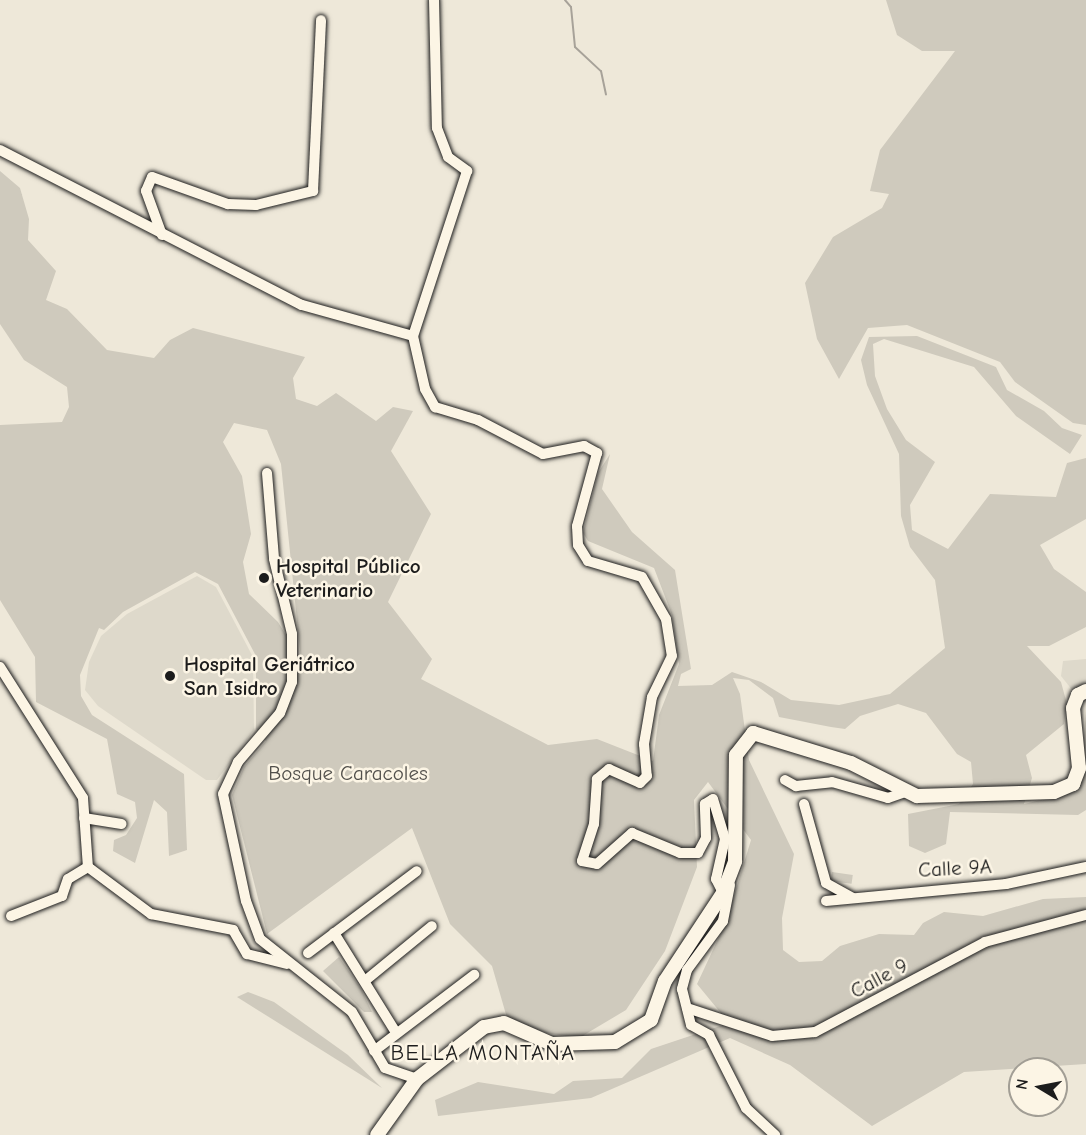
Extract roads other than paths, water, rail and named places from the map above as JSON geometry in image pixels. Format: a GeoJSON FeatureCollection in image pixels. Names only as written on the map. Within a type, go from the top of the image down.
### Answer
{"type":"FeatureCollection","features":[{"type":"Feature","properties":{"kind":"main road"},"geometry":{"type":"LineString","coordinates":[[378,1135],[417,1078],[496,1023],[552,1044],[632,1036],[651,1020],[665,981],[723,893],[735,861],[736,755],[753,732],[850,763],[905,792],[928,797],[990,797],[1066,790],[1080,758],[1074,702],[1086,691]]}},
{"type":"Feature","properties":{"kind":"street"},"geometry":{"type":"LineString","coordinates":[[434,0],[437,128],[448,157],[467,171],[412,336],[435,406],[478,420],[543,454],[595,449],[597,465],[577,526],[578,545],[588,561],[642,577],[670,631],[672,656],[652,697],[644,744],[647,777],[640,783],[609,769],[597,779],[594,824],[582,861],[597,864],[632,833],[680,854],[698,854],[706,838],[705,804],[713,799],[726,839],[716,879],[723,893]]}},
{"type":"Feature","properties":{"kind":"street"},"geometry":{"type":"LineString","coordinates":[[162,235],[146,190],[152,177],[228,204],[268,203],[313,191],[321,20]]}},
{"type":"Feature","properties":{"kind":"street"},"geometry":{"type":"LineString","coordinates":[[0,150],[302,305],[412,336]]}},
{"type":"Feature","properties":{"kind":"street"},"geometry":{"type":"LineString","coordinates":[[267,473],[274,559],[292,634],[291,682],[280,713],[238,762],[223,794],[253,929],[293,966],[352,1012],[386,1068],[417,1078]]}},
{"type":"Feature","properties":{"kind":"street"},"geometry":{"type":"LineString","coordinates":[[0,667],[83,798],[88,867],[151,914],[233,930],[248,954],[293,966]]}},
{"type":"Feature","properties":{"kind":"street"},"geometry":{"type":"LineString","coordinates":[[785,780],[796,786],[832,782],[888,798],[905,792]]}},
{"type":"Feature","properties":{"kind":"street"},"geometry":{"type":"LineString","coordinates":[[804,804],[826,883],[856,899]]}},
{"type":"Feature","properties":{"kind":"street"},"geometry":{"type":"LineString","coordinates":[[84,818],[122,824]]}},
{"type":"Feature","properties":{"kind":"street"},"geometry":{"type":"LineString","coordinates":[[735,861],[723,921],[683,980],[687,1008],[691,1025],[709,1035],[746,1108],[775,1135]]}},
{"type":"Feature","properties":{"kind":"street"},"geometry":{"type":"LineString","coordinates":[[11,916],[62,896],[68,879],[88,867]]}},
{"type":"Feature","properties":{"kind":"street","name":"Calle 9A"},"geometry":{"type":"LineString","coordinates":[[825,901],[1006,884],[1086,867]]}},
{"type":"Feature","properties":{"kind":"street"},"geometry":{"type":"LineString","coordinates":[[308,953],[417,871]]}},
{"type":"Feature","properties":{"kind":"street","name":"Calle 9"},"geometry":{"type":"LineString","coordinates":[[687,1008],[772,1036],[815,1032],[985,942],[1086,915]]}},
{"type":"Feature","properties":{"kind":"street"},"geometry":{"type":"LineString","coordinates":[[366,980],[432,926]]}},
{"type":"Feature","properties":{"kind":"street"},"geometry":{"type":"LineString","coordinates":[[334,933],[366,980],[395,1031]]}},
{"type":"Feature","properties":{"kind":"street"},"geometry":{"type":"LineString","coordinates":[[374,1051],[395,1031],[474,975]]}},
{"type":"Feature","properties":{"kind":"waterway"},"geometry":{"type":"LineString","coordinates":[[565,0],[571,7],[575,47],[601,71],[606,94]]}},
{"type":"Feature","properties":{"kind":"place","name":"Hospital Público Veterinario"},"geometry":{"type":"Point","coordinates":[264,578]}},
{"type":"Feature","properties":{"kind":"place","name":"Hospital Geriátrico San Isidro"},"geometry":{"type":"Point","coordinates":[170,676]}},
{"type":"Feature","properties":{"kind":"district","name":"BELLA MONTAÑA"},"geometry":{"type":"Point","coordinates":[483,1054]}},
{"type":"Feature","properties":{"kind":"park label","name":"Bosque Caracoles"},"geometry":{"type":"Point","coordinates":[348,773]}}]}
